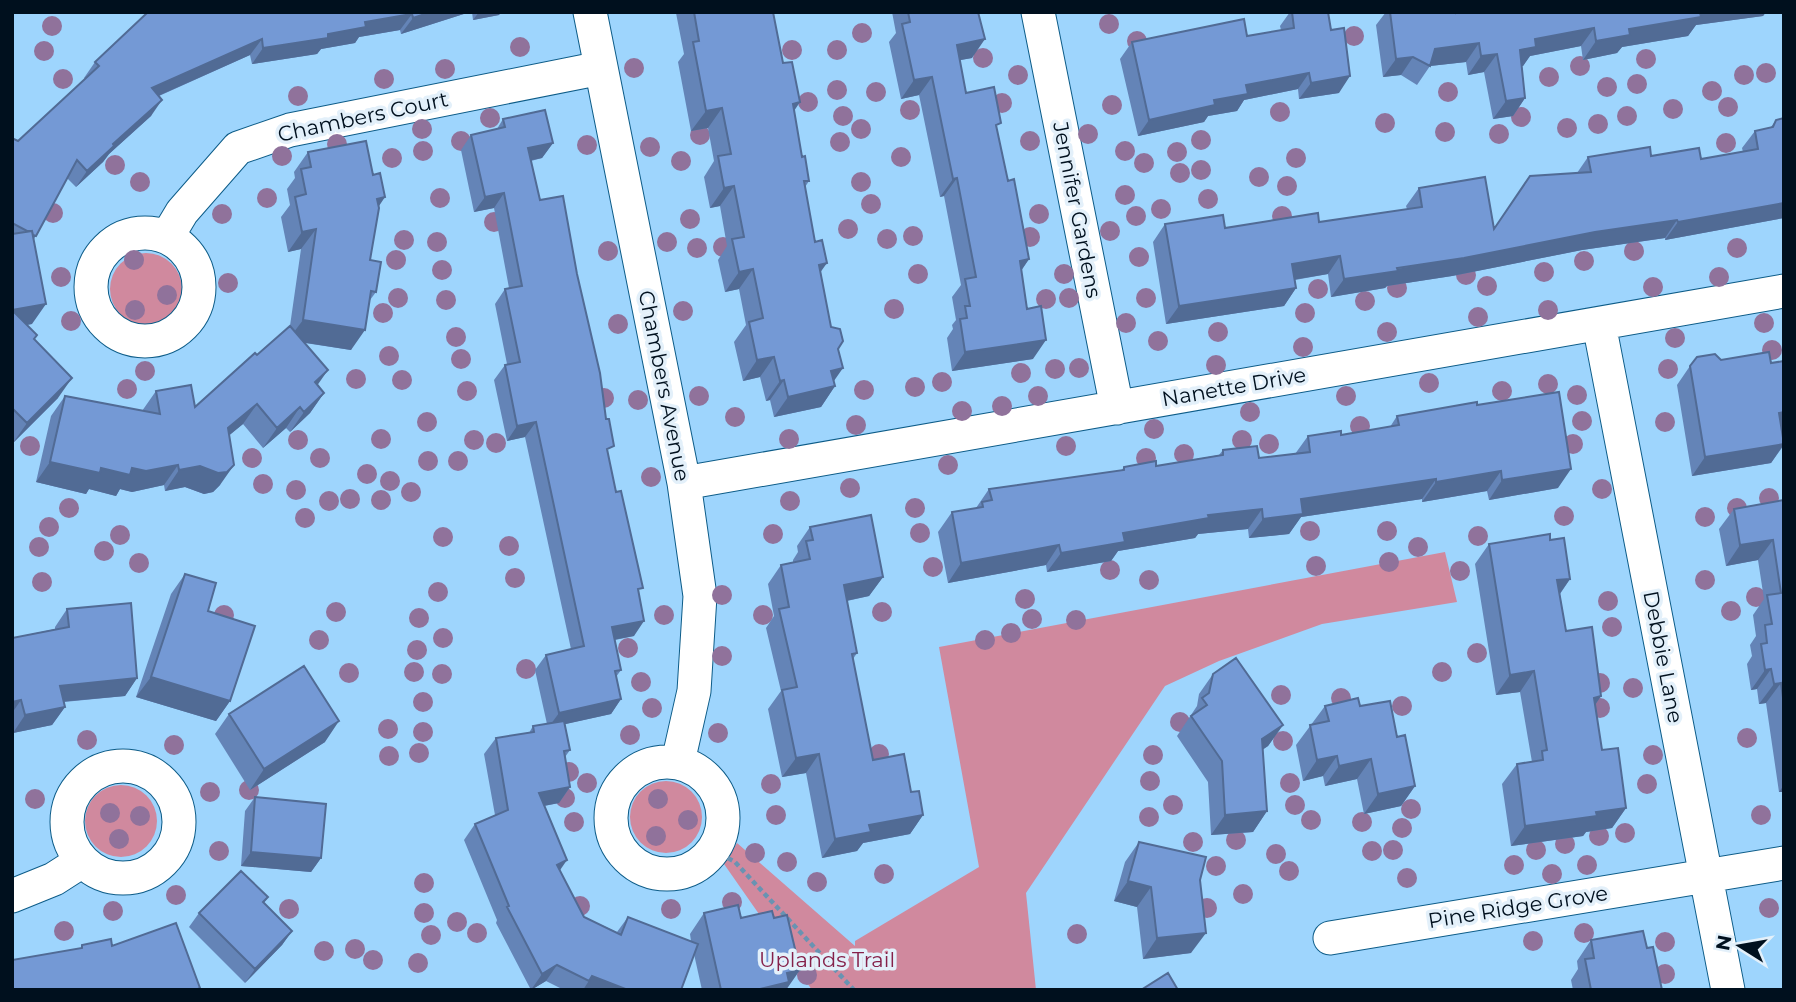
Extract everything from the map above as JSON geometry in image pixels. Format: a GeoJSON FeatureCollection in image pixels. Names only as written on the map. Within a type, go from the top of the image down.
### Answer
{"type":"FeatureCollection","features":[{"type":"Feature","properties":{"kind":"street","name":"Chambers Avenue"},"geometry":{"type":"LineString","coordinates":[[590,12],[684,483],[700,596],[694,691],[678,762]]}},
{"type":"Feature","properties":{"kind":"street","name":"Jennifer Gardens"},"geometry":{"type":"LineString","coordinates":[[1038,12],[1116,408]]}},
{"type":"Feature","properties":{"kind":"street","name":"Chambers Court"},"geometry":{"type":"LineString","coordinates":[[167,237],[182,212],[237,148],[290,130],[601,68]]}},
{"type":"Feature","properties":{"kind":"street","name":"Nanette Drive"},"geometry":{"type":"LineString","coordinates":[[684,483],[1784,291]]}},
{"type":"Feature","properties":{"kind":"street","name":"Debbie Lane"},"geometry":{"type":"LineString","coordinates":[[1599,324],[1728,990]]}},
{"type":"Feature","properties":{"kind":"street"},"geometry":{"type":"LineString","coordinates":[[659,762],[678,762],[695,769],[709,781],[719,797],[723,815],[721,833],[713,850],[699,864],[683,872],[665,874],[646,871],[630,861],[618,847],[611,830],[610,811],[615,793],[626,778],[641,767],[659,762]]}},
{"type":"Feature","properties":{"kind":"street"},"geometry":{"type":"LineString","coordinates":[[12,896],[54,879],[82,861]]}},
{"type":"Feature","properties":{"kind":"street","name":"Pine Ridge Grove"},"geometry":{"type":"LineString","coordinates":[[1330,938],[1784,863]]}},
{"type":"Feature","properties":{"kind":"path"},"geometry":{"type":"LineString","coordinates":[[713,850],[735,862],[854,990]]}},
{"type":"Feature","properties":{"kind":"green space"},"geometry":{"type":"Polygon","coordinates":[[[146,253],[166,259],[176,269],[182,289],[176,309],[166,319],[146,325],[126,319],[116,309],[110,289],[116,269],[126,259],[146,253]]]}},
{"type":"Feature","properties":{"kind":"green space","name":"Uplands Trail"},"geometry":{"type":"Polygon","coordinates":[[[1445,552],[1457,602],[1322,624],[1219,661],[1165,686],[1026,893],[1036,990],[812,990],[724,864],[737,843],[855,946],[855,941],[979,867],[939,647],[1445,552]]]}},
{"type":"Feature","properties":{"kind":"green space"},"geometry":{"type":"Polygon","coordinates":[[[666,781],[686,787],[696,797],[702,817],[696,837],[686,847],[666,853],[646,847],[636,837],[630,817],[636,797],[646,787],[666,781]]]}},
{"type":"Feature","properties":{"kind":"green space"},"geometry":{"type":"Polygon","coordinates":[[[121,785],[141,791],[151,801],[157,821],[151,841],[141,851],[121,857],[101,851],[91,841],[85,821],[91,801],[101,791],[121,785]]]}},
{"type":"Feature","properties":{"kind":"building"},"geometry":{"type":"Polygon","coordinates":[[[148,12],[431,12],[413,18],[412,14],[365,22],[366,27],[328,34],[328,38],[263,48],[262,39],[152,88],[162,100],[87,171],[77,160],[36,236],[32,231],[12,223],[12,138],[18,141],[99,66],[95,62],[148,12]]]}},
{"type":"Feature","properties":{"kind":"building"},"geometry":{"type":"Polygon","coordinates":[[[694,12],[773,12],[783,63],[792,62],[800,102],[793,104],[809,181],[804,181],[815,242],[822,240],[827,263],[819,265],[831,327],[840,329],[843,341],[838,349],[843,368],[831,371],[835,386],[788,397],[784,380],[780,381],[774,357],[757,360],[749,322],[763,318],[753,269],[739,272],[732,239],[744,237],[734,186],[724,188],[718,156],[731,154],[722,108],[706,111],[693,42],[699,41],[694,12]]]}},
{"type":"Feature","properties":{"kind":"building"},"geometry":{"type":"Polygon","coordinates":[[[908,12],[978,12],[985,39],[957,45],[966,93],[994,87],[1001,123],[996,125],[1008,181],[1014,179],[1029,259],[1020,261],[1027,309],[1041,306],[1046,340],[965,352],[960,319],[967,318],[965,306],[970,306],[965,279],[976,277],[957,178],[953,179],[932,77],[914,80],[902,24],[910,22],[908,12]]]}},
{"type":"Feature","properties":{"kind":"building"},"geometry":{"type":"Polygon","coordinates":[[[1292,12],[1328,12],[1331,30],[1344,28],[1350,76],[1311,83],[1309,73],[1246,85],[1248,94],[1214,100],[1215,105],[1149,120],[1132,42],[1244,19],[1247,36],[1294,28],[1292,12]]]}},
{"type":"Feature","properties":{"kind":"building"},"geometry":{"type":"Polygon","coordinates":[[[1390,12],[1700,12],[1701,17],[1629,29],[1630,35],[1596,41],[1594,28],[1535,39],[1536,47],[1520,50],[1525,98],[1506,101],[1497,54],[1481,56],[1479,43],[1435,49],[1430,66],[1413,57],[1396,59],[1390,12]]]}},
{"type":"Feature","properties":{"kind":"building"},"geometry":{"type":"Polygon","coordinates":[[[545,110],[553,143],[528,148],[540,200],[563,196],[577,274],[600,373],[606,419],[609,419],[614,446],[607,449],[616,492],[621,491],[643,588],[638,589],[644,621],[612,627],[621,670],[615,671],[621,699],[559,713],[546,655],[584,646],[536,422],[517,426],[505,365],[520,362],[505,289],[522,286],[504,193],[485,197],[471,135],[505,127],[503,119],[545,110]]]}},
{"type":"Feature","properties":{"kind":"building"},"geometry":{"type":"Polygon","coordinates":[[[1784,118],[1784,203],[1678,222],[1677,220],[1595,232],[1344,279],[1340,256],[1292,264],[1296,288],[1179,306],[1165,224],[1223,215],[1225,228],[1318,213],[1319,222],[1422,207],[1419,188],[1485,177],[1494,229],[1530,176],[1591,172],[1588,157],[1650,147],[1651,156],[1699,148],[1701,159],[1758,149],[1755,131],[1773,127],[1776,120],[1784,118]]]}},
{"type":"Feature","properties":{"kind":"building"},"geometry":{"type":"Polygon","coordinates":[[[366,141],[373,175],[380,173],[385,197],[377,199],[379,208],[370,260],[381,262],[376,292],[371,291],[365,330],[303,320],[316,229],[302,232],[295,197],[306,194],[301,169],[311,167],[308,152],[366,141]]]}},
{"type":"Feature","properties":{"kind":"building"},"geometry":{"type":"Polygon","coordinates":[[[32,231],[46,304],[12,310],[12,234],[32,231]]]}},
{"type":"Feature","properties":{"kind":"building"},"geometry":{"type":"Polygon","coordinates":[[[12,310],[37,335],[34,339],[72,378],[27,423],[12,408],[12,310]]]}},
{"type":"Feature","properties":{"kind":"building"},"geometry":{"type":"Polygon","coordinates":[[[290,326],[328,370],[315,382],[324,393],[304,412],[300,407],[277,428],[257,404],[228,428],[234,465],[227,472],[218,473],[200,466],[179,470],[178,465],[146,471],[132,468],[130,475],[101,468],[100,473],[50,462],[65,396],[160,414],[156,391],[191,385],[195,407],[255,353],[257,355],[290,326]]]}},
{"type":"Feature","properties":{"kind":"building"},"geometry":{"type":"Polygon","coordinates":[[[1769,352],[1771,363],[1784,361],[1784,412],[1779,413],[1784,444],[1705,457],[1690,366],[1697,357],[1715,354],[1721,360],[1769,352]]]}},
{"type":"Feature","properties":{"kind":"building"},"geometry":{"type":"Polygon","coordinates":[[[1559,392],[1571,469],[1502,480],[1501,471],[1301,499],[1303,514],[1263,519],[1262,509],[1208,515],[1209,518],[1123,533],[1125,542],[1061,553],[1059,545],[961,563],[952,512],[983,507],[982,502],[992,500],[989,489],[1124,470],[1124,467],[1156,461],[1156,466],[1223,455],[1223,450],[1257,446],[1259,458],[1310,452],[1308,436],[1341,431],[1341,435],[1399,425],[1397,416],[1477,402],[1477,405],[1559,392]]]}},
{"type":"Feature","properties":{"kind":"building"},"geometry":{"type":"Polygon","coordinates":[[[1784,500],[1784,705],[1781,683],[1774,684],[1771,669],[1765,670],[1761,644],[1767,643],[1765,625],[1772,624],[1767,595],[1781,593],[1773,540],[1740,545],[1734,509],[1784,500]]]}},
{"type":"Feature","properties":{"kind":"building"},"geometry":{"type":"Polygon","coordinates":[[[871,515],[883,577],[844,585],[857,653],[852,654],[873,760],[904,754],[911,792],[919,791],[923,815],[869,825],[871,832],[835,839],[819,754],[796,758],[782,690],[797,687],[779,609],[789,607],[781,565],[810,559],[806,541],[813,540],[810,527],[871,515]]]}},
{"type":"Feature","properties":{"kind":"building"},"geometry":{"type":"Polygon","coordinates":[[[1550,534],[1550,540],[1564,538],[1570,579],[1557,580],[1566,631],[1592,627],[1601,696],[1594,698],[1602,750],[1618,748],[1626,808],[1596,812],[1597,816],[1525,826],[1517,764],[1543,760],[1542,751],[1547,750],[1534,671],[1510,675],[1489,544],[1550,534]]]}},
{"type":"Feature","properties":{"kind":"building"},"geometry":{"type":"Polygon","coordinates":[[[185,574],[216,583],[208,611],[255,626],[230,701],[151,677],[185,574]]]}},
{"type":"Feature","properties":{"kind":"building"},"geometry":{"type":"Polygon","coordinates":[[[131,603],[137,678],[60,686],[65,707],[25,715],[21,700],[12,702],[12,638],[69,627],[67,609],[131,603]]]}},
{"type":"Feature","properties":{"kind":"building"},"geometry":{"type":"Polygon","coordinates":[[[1236,658],[1283,725],[1262,739],[1267,811],[1225,815],[1222,761],[1191,716],[1207,705],[1202,698],[1209,693],[1213,674],[1236,658]]]}},
{"type":"Feature","properties":{"kind":"building"},"geometry":{"type":"Polygon","coordinates":[[[304,666],[339,721],[264,769],[229,714],[304,666]]]}},
{"type":"Feature","properties":{"kind":"building"},"geometry":{"type":"Polygon","coordinates":[[[1358,698],[1360,706],[1390,701],[1397,737],[1405,735],[1415,786],[1378,794],[1371,759],[1339,766],[1337,756],[1317,760],[1310,725],[1329,721],[1325,706],[1358,698]]]}},
{"type":"Feature","properties":{"kind":"building"},"geometry":{"type":"Polygon","coordinates":[[[564,721],[570,750],[564,751],[570,787],[539,793],[567,860],[557,865],[584,917],[621,935],[628,917],[698,944],[681,990],[628,990],[592,976],[589,981],[557,965],[542,974],[507,907],[509,906],[475,824],[508,810],[496,738],[534,732],[533,726],[564,721]]]}},
{"type":"Feature","properties":{"kind":"building"},"geometry":{"type":"Polygon","coordinates":[[[255,797],[326,804],[321,858],[251,852],[255,797]]]}},
{"type":"Feature","properties":{"kind":"building"},"geometry":{"type":"Polygon","coordinates":[[[1139,842],[1206,857],[1200,880],[1206,933],[1157,938],[1151,887],[1128,881],[1139,842]]]}},
{"type":"Feature","properties":{"kind":"building"},"geometry":{"type":"Polygon","coordinates":[[[241,871],[268,897],[263,902],[292,931],[255,969],[199,913],[241,871]]]}},
{"type":"Feature","properties":{"kind":"building"},"geometry":{"type":"Polygon","coordinates":[[[738,905],[741,918],[772,911],[774,918],[787,915],[800,970],[787,973],[789,982],[756,990],[721,990],[704,913],[738,905]]]}},
{"type":"Feature","properties":{"kind":"building"},"geometry":{"type":"Polygon","coordinates":[[[176,923],[200,988],[196,990],[12,990],[12,960],[82,948],[82,945],[111,939],[112,946],[176,923]]]}},
{"type":"Feature","properties":{"kind":"building"},"geometry":{"type":"Polygon","coordinates":[[[1643,931],[1647,948],[1653,947],[1662,990],[1591,990],[1585,959],[1594,958],[1591,940],[1643,931]]]}},
{"type":"Feature","properties":{"kind":"building"},"geometry":{"type":"Polygon","coordinates":[[[1168,973],[1178,990],[1141,990],[1168,973]]]}}]}
